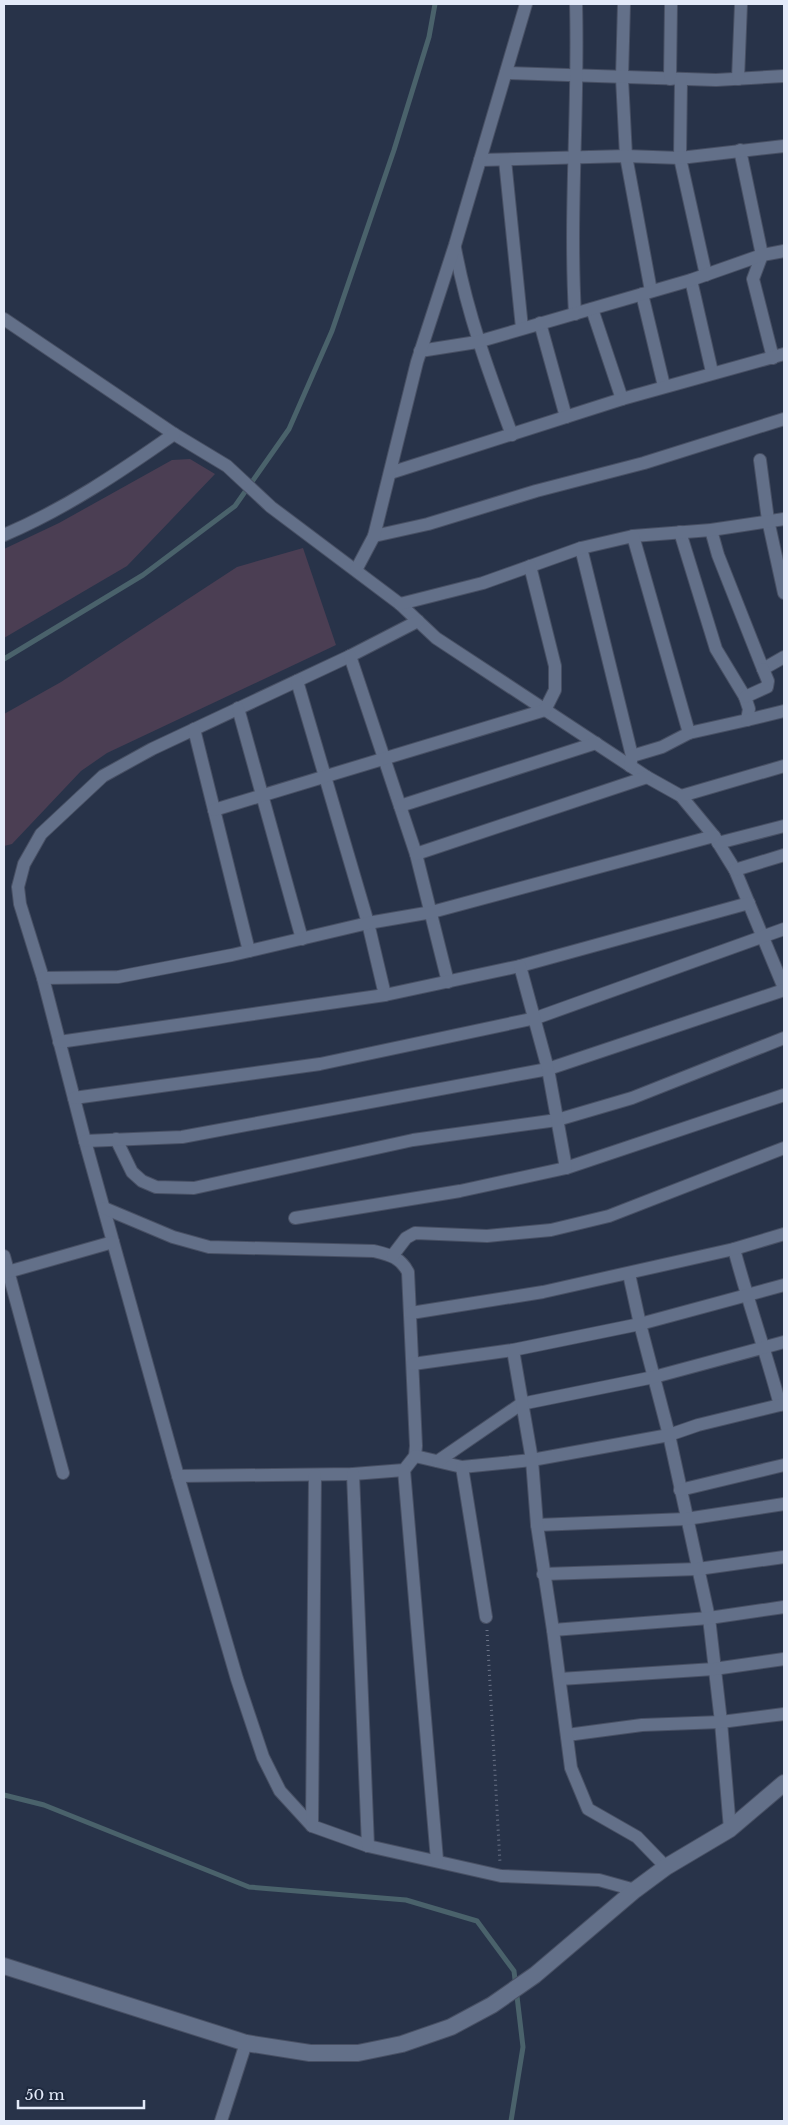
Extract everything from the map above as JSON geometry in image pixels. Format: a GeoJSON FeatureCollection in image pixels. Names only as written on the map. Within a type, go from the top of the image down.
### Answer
{"type":"FeatureCollection","features":[{"type":"Feature","properties":{"kind":"street"},"geometry":{"type":"LineString","coordinates":[[356,570],[374,536],[420,352],[455,245],[526,4]]}},
{"type":"Feature","properties":{"kind":"street"},"geometry":{"type":"LineString","coordinates":[[575,314],[572,253],[573,159],[578,75],[576,4]]}},
{"type":"Feature","properties":{"kind":"street"},"geometry":{"type":"LineString","coordinates":[[624,4],[622,78],[626,156],[647,293],[664,386]]}},
{"type":"Feature","properties":{"kind":"street"},"geometry":{"type":"LineString","coordinates":[[671,4],[680,158],[706,275]]}},
{"type":"Feature","properties":{"kind":"street"},"geometry":{"type":"LineString","coordinates":[[738,80],[741,4]]}},
{"type":"Feature","properties":{"kind":"street"},"geometry":{"type":"LineString","coordinates":[[506,73],[738,80],[784,76]]}},
{"type":"Feature","properties":{"kind":"street"},"geometry":{"type":"LineString","coordinates":[[480,160],[573,159],[626,156],[680,158],[784,146]]}},
{"type":"Feature","properties":{"kind":"street"},"geometry":{"type":"LineString","coordinates":[[390,473],[664,386],[778,356],[753,279],[762,255],[740,150]]}},
{"type":"Feature","properties":{"kind":"street"},"geometry":{"type":"LineString","coordinates":[[505,160],[522,328]]}},
{"type":"Feature","properties":{"kind":"street"},"geometry":{"type":"LineString","coordinates":[[455,245],[464,294],[477,342],[512,435]]}},
{"type":"Feature","properties":{"kind":"street"},"geometry":{"type":"LineString","coordinates":[[420,352],[477,342],[691,280],[762,255],[784,250]]}},
{"type":"Feature","properties":{"kind":"street"},"geometry":{"type":"LineString","coordinates":[[691,280],[712,372]]}},
{"type":"Feature","properties":{"kind":"street"},"geometry":{"type":"LineString","coordinates":[[592,309],[622,399]]}},
{"type":"Feature","properties":{"kind":"street"},"geometry":{"type":"LineString","coordinates":[[4,318],[174,434],[226,466],[271,508],[400,604],[436,638],[596,743],[631,761],[647,777],[681,796],[716,839],[735,870],[784,989],[548,1069],[182,1137],[85,1141]]}},
{"type":"Feature","properties":{"kind":"street"},"geometry":{"type":"LineString","coordinates":[[540,323],[566,417]]}},
{"type":"Feature","properties":{"kind":"street"},"geometry":{"type":"LineString","coordinates":[[374,536],[428,524],[536,491],[644,463],[784,419]]}},
{"type":"Feature","properties":{"kind":"street"},"geometry":{"type":"LineString","coordinates":[[4,535],[32,523],[117,474],[174,434]]}},
{"type":"Feature","properties":{"kind":"street"},"geometry":{"type":"LineString","coordinates":[[760,460],[768,520],[784,593]]}},
{"type":"Feature","properties":{"kind":"street"},"geometry":{"type":"LineString","coordinates":[[400,604],[483,584],[581,548],[633,536],[711,530],[784,519]]}},
{"type":"Feature","properties":{"kind":"street"},"geometry":{"type":"LineString","coordinates":[[711,530],[718,555],[768,681],[767,687],[745,697]]}},
{"type":"Feature","properties":{"kind":"street"},"geometry":{"type":"LineString","coordinates":[[680,532],[716,649],[745,697],[748,709],[747,720]]}},
{"type":"Feature","properties":{"kind":"street"},"geometry":{"type":"LineString","coordinates":[[633,536],[689,733]]}},
{"type":"Feature","properties":{"kind":"street"},"geometry":{"type":"LineString","coordinates":[[581,548],[631,761]]}},
{"type":"Feature","properties":{"kind":"street"},"geometry":{"type":"LineString","coordinates":[[214,810],[545,710],[555,690],[555,666],[530,566]]}},
{"type":"Feature","properties":{"kind":"street"},"geometry":{"type":"LineString","coordinates":[[418,621],[350,656],[152,749],[103,776],[41,834],[24,864],[18,886],[20,904],[43,978],[85,1141],[178,1476],[237,1679],[263,1757],[280,1791],[312,1826],[368,1846],[437,1860],[501,1876],[599,1880],[635,1890]]}},
{"type":"Feature","properties":{"kind":"street"},"geometry":{"type":"LineString","coordinates":[[350,656],[416,854],[448,982]]}},
{"type":"Feature","properties":{"kind":"street"},"geometry":{"type":"LineString","coordinates":[[763,669],[784,657]]}},
{"type":"Feature","properties":{"kind":"street"},"geometry":{"type":"LineString","coordinates":[[297,681],[368,923],[385,995]]}},
{"type":"Feature","properties":{"kind":"street"},"geometry":{"type":"LineString","coordinates":[[238,708],[302,939]]}},
{"type":"Feature","properties":{"kind":"street"},"geometry":{"type":"LineString","coordinates":[[631,761],[689,733],[784,712]]}},
{"type":"Feature","properties":{"kind":"street"},"geometry":{"type":"LineString","coordinates":[[194,729],[249,951]]}},
{"type":"Feature","properties":{"kind":"street"},"geometry":{"type":"LineString","coordinates":[[400,806],[596,743]]}},
{"type":"Feature","properties":{"kind":"street"},"geometry":{"type":"LineString","coordinates":[[681,796],[784,766]]}},
{"type":"Feature","properties":{"kind":"street"},"geometry":{"type":"LineString","coordinates":[[416,854],[647,777]]}},
{"type":"Feature","properties":{"kind":"street"},"geometry":{"type":"LineString","coordinates":[[43,978],[118,977],[249,951],[368,923],[432,912],[716,839],[784,826]]}},
{"type":"Feature","properties":{"kind":"street"},"geometry":{"type":"LineString","coordinates":[[735,870],[784,855]]}},
{"type":"Feature","properties":{"kind":"street"},"geometry":{"type":"LineString","coordinates":[[59,1042],[385,995],[520,966],[749,903]]}},
{"type":"Feature","properties":{"kind":"street"},"geometry":{"type":"LineString","coordinates":[[74,1098],[320,1064],[536,1018],[784,929]]}},
{"type":"Feature","properties":{"kind":"street"},"geometry":{"type":"LineString","coordinates":[[520,966],[536,1018],[548,1069],[566,1168]]}},
{"type":"Feature","properties":{"kind":"street"},"geometry":{"type":"LineString","coordinates":[[116,1139],[132,1172],[142,1182],[156,1187],[194,1188],[413,1140],[556,1120],[632,1098],[784,1038]]}},
{"type":"Feature","properties":{"kind":"street"},"geometry":{"type":"LineString","coordinates":[[295,1218],[460,1191],[566,1168],[784,1095]]}},
{"type":"Feature","properties":{"kind":"street"},"geometry":{"type":"LineString","coordinates":[[393,1255],[406,1238],[415,1233],[487,1236],[551,1230],[609,1216],[784,1148]]}},
{"type":"Feature","properties":{"kind":"street"},"geometry":{"type":"LineString","coordinates":[[104,1208],[173,1238],[209,1247],[374,1251],[393,1255],[403,1262],[408,1272],[411,1313],[414,1456],[404,1470],[437,1860]]}},
{"type":"Feature","properties":{"kind":"street"},"geometry":{"type":"LineString","coordinates":[[411,1313],[543,1292],[629,1274],[734,1249],[784,1234]]}},
{"type":"Feature","properties":{"kind":"street"},"geometry":{"type":"LineString","coordinates":[[6,1272],[113,1242]]}},
{"type":"Feature","properties":{"kind":"street"},"geometry":{"type":"LineString","coordinates":[[414,1456],[462,1467],[532,1460],[669,1435],[698,1424],[782,1405],[734,1249]]}},
{"type":"Feature","properties":{"kind":"street"},"geometry":{"type":"LineString","coordinates":[[4,1256],[6,1272],[63,1474]]}},
{"type":"Feature","properties":{"kind":"street"},"geometry":{"type":"LineString","coordinates":[[629,1274],[669,1435],[709,1618],[721,1722],[730,1828]]}},
{"type":"Feature","properties":{"kind":"street"},"geometry":{"type":"LineString","coordinates":[[413,1364],[512,1350],[640,1324],[784,1285]]}},
{"type":"Feature","properties":{"kind":"street"},"geometry":{"type":"LineString","coordinates":[[438,1462],[521,1404],[654,1377],[784,1342]]}},
{"type":"Feature","properties":{"kind":"street"},"geometry":{"type":"LineString","coordinates":[[512,1350],[532,1460],[536,1525],[553,1630],[571,1768],[588,1810],[637,1837],[666,1866]]}},
{"type":"Feature","properties":{"kind":"street"},"geometry":{"type":"LineString","coordinates":[[680,1490],[784,1465]]}},
{"type":"Feature","properties":{"kind":"street"},"geometry":{"type":"LineString","coordinates":[[462,1467],[486,1617]]}},
{"type":"Feature","properties":{"kind":"street"},"geometry":{"type":"LineString","coordinates":[[178,1476],[315,1475],[404,1470]]}},
{"type":"Feature","properties":{"kind":"street"},"geometry":{"type":"LineString","coordinates":[[352,1474],[368,1846]]}},
{"type":"Feature","properties":{"kind":"street"},"geometry":{"type":"LineString","coordinates":[[312,1826],[315,1475]]}},
{"type":"Feature","properties":{"kind":"street"},"geometry":{"type":"LineString","coordinates":[[536,1525],[686,1519],[784,1504]]}},
{"type":"Feature","properties":{"kind":"street"},"geometry":{"type":"LineString","coordinates":[[544,1574],[698,1569],[784,1557]]}},
{"type":"Feature","properties":{"kind":"street"},"geometry":{"type":"LineString","coordinates":[[553,1630],[709,1618],[784,1607]]}},
{"type":"Feature","properties":{"kind":"street"},"geometry":{"type":"LineString","coordinates":[[560,1679],[714,1669],[784,1659]]}},
{"type":"Feature","properties":{"kind":"street"},"geometry":{"type":"LineString","coordinates":[[567,1735],[642,1725],[721,1722],[784,1714]]}},
{"type":"Feature","properties":{"kind":"street"},"geometry":{"type":"LineString","coordinates":[[4,1966],[246,2043],[310,2053],[358,2053],[402,2044],[435,2032],[492,2005],[535,1975],[666,1866],[730,1828],[784,1782]]}},
{"type":"Feature","properties":{"kind":"street"},"geometry":{"type":"LineString","coordinates":[[221,2121],[246,2043]]}},
{"type":"Feature","properties":{"kind":"path"},"geometry":{"type":"LineString","coordinates":[[486,1617],[501,1876]]}},
{"type":"Feature","properties":{"kind":"shaded area"},"geometry":{"type":"Polygon","coordinates":[[[190,459],[215,474],[127,566],[4,638],[4,549],[59,523],[172,460],[190,459]]]}},
{"type":"Feature","properties":{"kind":"shaded area"},"geometry":{"type":"Polygon","coordinates":[[[303,548],[336,645],[107,753],[81,771],[12,844],[4,846],[4,714],[61,682],[237,567],[303,548]]]}},
{"type":"Feature","properties":{"kind":"waterway"},"geometry":{"type":"LineString","coordinates":[[4,659],[143,575],[235,506],[289,429],[332,331],[394,150],[429,37],[435,4]]}},
{"type":"Feature","properties":{"kind":"waterway"},"geometry":{"type":"LineString","coordinates":[[4,1795],[44,1805],[249,1887],[406,1900],[477,1921],[514,1971],[523,2047],[511,2121]]}}]}
